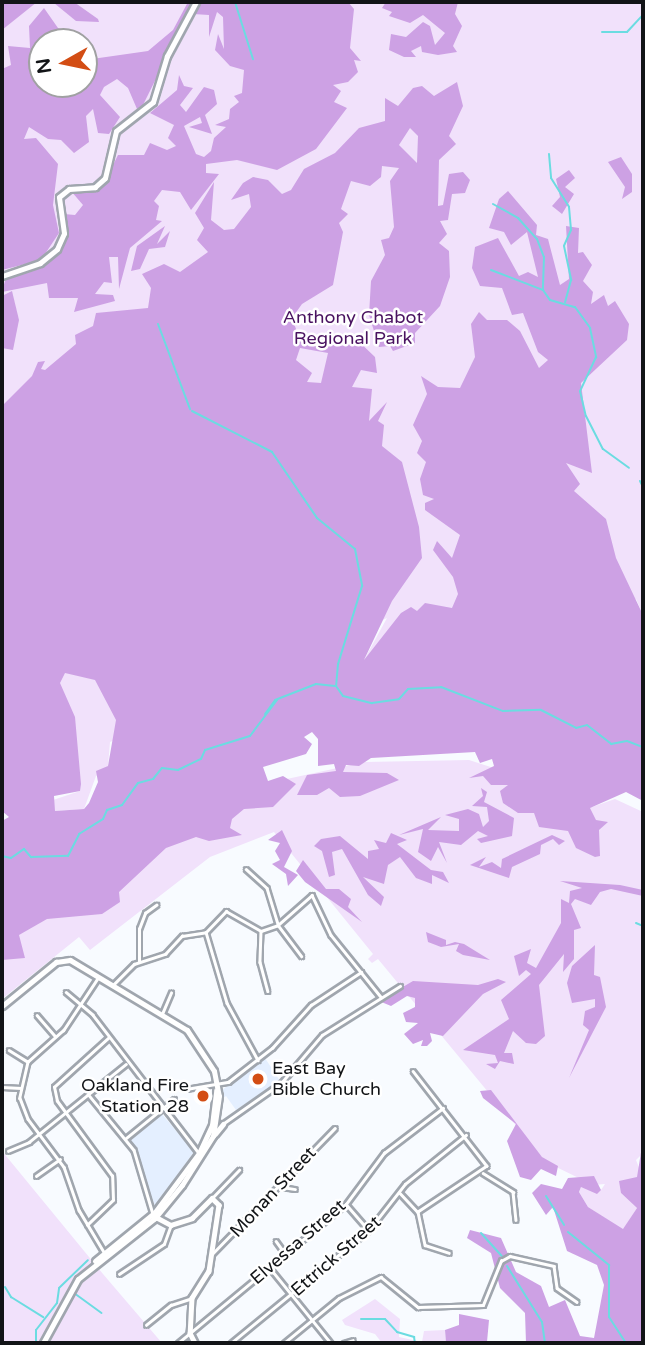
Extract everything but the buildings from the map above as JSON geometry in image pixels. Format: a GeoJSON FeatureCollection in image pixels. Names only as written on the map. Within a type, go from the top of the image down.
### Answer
{"type":"FeatureCollection","features":[{"type":"Feature","properties":{"kind":"main road"},"geometry":{"type":"LineString","coordinates":[[2,276],[40,263],[57,249],[64,233],[59,197],[69,189],[95,187],[106,178],[116,131],[153,102],[167,56],[196,2]]}},
{"type":"Feature","properties":{"kind":"main road"},"geometry":{"type":"LineString","coordinates":[[2,1006],[56,962],[70,960],[99,976],[199,1043],[217,1087],[216,1124],[213,1136],[201,1154],[154,1216],[104,1252],[73,1285],[43,1343]]}},
{"type":"Feature","properties":{"kind":"main road"},"geometry":{"type":"LineString","coordinates":[[201,1154],[216,1124]]}},
{"type":"Feature","properties":{"kind":"street"},"geometry":{"type":"LineString","coordinates":[[246,869],[267,888],[278,925],[302,956]]}},
{"type":"Feature","properties":{"kind":"street"},"geometry":{"type":"LineString","coordinates":[[261,931],[278,925],[312,895],[331,935],[381,997]]}},
{"type":"Feature","properties":{"kind":"street"},"geometry":{"type":"LineString","coordinates":[[139,962],[139,929],[145,913],[156,905]]}},
{"type":"Feature","properties":{"kind":"street"},"geometry":{"type":"LineString","coordinates":[[112,986],[139,962],[165,954],[182,936],[206,932],[229,910],[261,931]]}},
{"type":"Feature","properties":{"kind":"street"},"geometry":{"type":"LineString","coordinates":[[261,931],[260,962],[268,991]]}},
{"type":"Feature","properties":{"kind":"street"},"geometry":{"type":"LineString","coordinates":[[206,932],[227,1003],[258,1060]]}},
{"type":"Feature","properties":{"kind":"street"},"geometry":{"type":"LineString","coordinates":[[186,1089],[217,1087],[258,1060],[311,1005],[361,972]]}},
{"type":"Feature","properties":{"kind":"street"},"geometry":{"type":"LineString","coordinates":[[99,976],[55,1036],[28,1062],[21,1088],[23,1109],[60,1159],[87,1226],[104,1252]]}},
{"type":"Feature","properties":{"kind":"street"},"geometry":{"type":"LineString","coordinates":[[216,1124],[281,1083],[323,1035],[400,986]]}},
{"type":"Feature","properties":{"kind":"street"},"geometry":{"type":"LineString","coordinates":[[66,992],[108,1038],[126,1064],[201,1154]]}},
{"type":"Feature","properties":{"kind":"street"},"geometry":{"type":"LineString","coordinates":[[161,1017],[171,993]]}},
{"type":"Feature","properties":{"kind":"street"},"geometry":{"type":"LineString","coordinates":[[37,1015],[55,1036]]}},
{"type":"Feature","properties":{"kind":"street"},"geometry":{"type":"LineString","coordinates":[[87,1226],[108,1208],[115,1189],[107,1164],[55,1097],[56,1082],[108,1038]]}},
{"type":"Feature","properties":{"kind":"street"},"geometry":{"type":"LineString","coordinates":[[9,1050],[28,1062]]}},
{"type":"Feature","properties":{"kind":"street"},"geometry":{"type":"LineString","coordinates":[[8,1151],[40,1134],[126,1064]]}},
{"type":"Feature","properties":{"kind":"street"},"geometry":{"type":"LineString","coordinates":[[412,1071],[466,1135],[487,1166],[482,1173],[418,1212]]}},
{"type":"Feature","properties":{"kind":"street"},"geometry":{"type":"LineString","coordinates":[[2,1087],[21,1088]]}},
{"type":"Feature","properties":{"kind":"street"},"geometry":{"type":"LineString","coordinates":[[88,1094],[134,1150],[154,1216],[171,1225],[192,1218],[239,1170]]}},
{"type":"Feature","properties":{"kind":"street"},"geometry":{"type":"LineString","coordinates":[[125,1139],[174,1099]]}},
{"type":"Feature","properties":{"kind":"street","name":"Elvessa Street"},"geometry":{"type":"LineString","coordinates":[[177,1343],[346,1204],[384,1153],[443,1108]]}},
{"type":"Feature","properties":{"kind":"street","name":"Monan Street"},"geometry":{"type":"LineString","coordinates":[[211,1255],[270,1191],[282,1187],[335,1128]]}},
{"type":"Feature","properties":{"kind":"street","name":"Ettrick Street"},"geometry":{"type":"LineString","coordinates":[[231,1343],[369,1230],[400,1193],[466,1135]]}},
{"type":"Feature","properties":{"kind":"street"},"geometry":{"type":"LineString","coordinates":[[36,1176],[60,1159]]}},
{"type":"Feature","properties":{"kind":"street"},"geometry":{"type":"LineString","coordinates":[[482,1173],[513,1192],[516,1220]]}},
{"type":"Feature","properties":{"kind":"street"},"geometry":{"type":"LineString","coordinates":[[282,1187],[295,1189]]}},
{"type":"Feature","properties":{"kind":"street"},"geometry":{"type":"LineString","coordinates":[[400,1193],[418,1212],[425,1245],[449,1252]]}},
{"type":"Feature","properties":{"kind":"street"},"geometry":{"type":"LineString","coordinates":[[195,1343],[190,1333],[192,1298],[206,1276],[219,1209],[212,1198]]}},
{"type":"Feature","properties":{"kind":"street"},"geometry":{"type":"LineString","coordinates":[[346,1204],[369,1230]]}},
{"type":"Feature","properties":{"kind":"street"},"geometry":{"type":"LineString","coordinates":[[119,1274],[164,1244],[171,1225]]}},
{"type":"Feature","properties":{"kind":"street"},"geometry":{"type":"LineString","coordinates":[[276,1241],[286,1255]]}},
{"type":"Feature","properties":{"kind":"street"},"geometry":{"type":"LineString","coordinates":[[284,1343],[339,1298],[381,1277],[418,1307],[436,1310],[483,1305],[501,1261],[510,1256],[554,1266],[557,1288],[576,1302]]}},
{"type":"Feature","properties":{"kind":"street"},"geometry":{"type":"LineString","coordinates":[[270,1268],[331,1343]]}},
{"type":"Feature","properties":{"kind":"street"},"geometry":{"type":"LineString","coordinates":[[146,1325],[171,1305],[192,1298]]}},
{"type":"Feature","properties":{"kind":"street"},"geometry":{"type":"LineString","coordinates":[[344,1343],[353,1340]]}},
{"type":"Feature","properties":{"kind":"shaded area"},"geometry":{"type":"Polygon","coordinates":[[[2,2],[37,2],[2,30],[2,2]]]}},
{"type":"Feature","properties":{"kind":"shaded area"},"geometry":{"type":"Polygon","coordinates":[[[74,2],[99,22],[76,21],[54,3],[74,2]]]}},
{"type":"Feature","properties":{"kind":"shaded area"},"geometry":{"type":"Polygon","coordinates":[[[188,2],[194,2],[142,107],[137,109],[128,88],[117,79],[104,87],[100,95],[120,117],[109,134],[98,133],[93,109],[86,116],[89,142],[74,153],[61,140],[48,139],[29,127],[24,139],[36,138],[58,164],[53,205],[59,233],[41,260],[2,270],[2,69],[11,65],[8,46],[28,48],[28,98],[98,98],[98,58],[148,51],[173,30],[188,2]]]}},
{"type":"Feature","properties":{"kind":"shaded area"},"geometry":{"type":"Polygon","coordinates":[[[198,2],[348,2],[354,9],[350,48],[361,61],[354,60],[358,72],[348,82],[333,85],[341,91],[334,102],[347,108],[316,149],[277,170],[237,160],[206,164],[206,173],[219,174],[191,210],[180,192],[162,190],[154,201],[159,206],[156,220],[162,221],[130,248],[119,289],[118,257],[109,257],[112,283],[104,282],[95,294],[113,295],[115,301],[74,312],[78,298],[49,298],[47,283],[2,292],[6,277],[41,266],[59,249],[64,214],[75,215],[83,205],[71,191],[102,187],[118,155],[144,155],[150,143],[167,150],[176,146],[168,138],[174,125],[150,113],[177,90],[179,75],[184,86],[193,88],[180,105],[186,112],[204,87],[214,90],[217,104],[205,115],[212,134],[189,127],[202,123],[200,117],[184,126],[196,154],[204,157],[211,151],[214,138],[226,127],[215,125],[229,119],[230,109],[239,102],[234,96],[242,93],[244,70],[230,66],[215,50],[218,34],[224,49],[223,17],[217,12],[209,37],[209,15],[193,14],[198,2]]]}},
{"type":"Feature","properties":{"kind":"shaded area"},"geometry":{"type":"Polygon","coordinates":[[[386,2],[458,2],[455,14],[462,26],[453,46],[457,52],[438,55],[422,52],[421,46],[411,51],[416,57],[404,57],[389,50],[391,34],[406,37],[423,22],[430,26],[435,45],[445,33],[423,15],[410,23],[389,16],[392,12],[382,8],[386,2]]]}},
{"type":"Feature","properties":{"kind":"shaded area"},"geometry":{"type":"Polygon","coordinates":[[[44,8],[58,28],[29,28],[29,26],[44,8]]]}},
{"type":"Feature","properties":{"kind":"shaded area"},"geometry":{"type":"Polygon","coordinates":[[[457,82],[463,106],[449,136],[456,144],[439,160],[438,206],[443,205],[449,174],[463,172],[470,180],[465,193],[452,194],[448,220],[440,221],[447,234],[439,243],[449,251],[450,277],[440,306],[415,333],[415,343],[393,351],[390,346],[379,347],[369,315],[371,281],[385,255],[381,240],[389,238],[394,227],[390,181],[399,168],[382,166],[381,177],[370,186],[351,181],[341,209],[348,214],[339,223],[343,232],[333,285],[302,304],[292,318],[300,340],[345,346],[353,336],[375,357],[377,373],[361,370],[352,387],[372,389],[369,421],[387,402],[378,421],[384,425],[382,446],[402,462],[419,527],[422,558],[392,601],[364,660],[401,613],[411,607],[417,611],[425,603],[452,608],[458,594],[453,577],[433,550],[437,541],[452,558],[460,535],[425,510],[425,503],[434,499],[423,495],[420,479],[426,462],[417,453],[422,441],[413,425],[427,394],[421,376],[438,387],[460,388],[475,357],[471,324],[479,312],[487,320],[507,320],[520,331],[539,368],[548,360],[538,352],[523,313],[512,315],[502,288],[480,286],[472,268],[475,247],[498,238],[519,276],[528,272],[538,277],[527,232],[511,245],[504,232],[489,228],[499,199],[508,191],[537,225],[536,235],[548,239],[560,285],[569,279],[566,226],[579,228],[578,253],[583,252],[592,265],[583,281],[593,292],[591,304],[604,295],[608,306],[615,301],[629,324],[627,340],[581,383],[592,473],[566,463],[580,484],[574,491],[606,519],[616,558],[643,615],[643,801],[626,792],[590,808],[596,820],[608,822],[599,830],[600,856],[595,857],[576,848],[568,831],[539,827],[534,813],[518,813],[503,803],[500,791],[508,785],[491,785],[483,776],[469,778],[494,766],[492,759],[480,763],[475,752],[371,758],[359,766],[346,765],[343,772],[387,773],[399,780],[360,796],[340,797],[329,788],[317,795],[297,795],[307,775],[336,771],[334,764],[318,766],[318,739],[312,732],[304,737],[312,744],[306,754],[263,767],[268,781],[283,776],[296,784],[273,807],[244,809],[232,819],[230,828],[242,835],[209,841],[196,837],[166,848],[119,892],[120,902],[102,914],[47,919],[19,935],[25,958],[2,960],[2,821],[9,817],[2,811],[2,406],[32,376],[38,362],[45,361],[41,369],[45,370],[76,344],[75,335],[93,326],[96,313],[148,308],[151,288],[142,274],[164,264],[180,272],[208,252],[197,240],[204,228],[195,213],[214,182],[211,220],[224,230],[234,229],[251,207],[249,194],[231,200],[243,183],[253,177],[268,180],[282,194],[291,190],[304,169],[335,153],[359,128],[385,121],[385,98],[398,106],[413,88],[422,86],[434,96],[457,82]],[[410,128],[399,145],[417,163],[418,136],[410,128]],[[300,348],[296,360],[312,373],[307,382],[321,383],[328,353],[300,348]],[[65,673],[60,683],[75,717],[81,784],[80,791],[54,796],[55,811],[84,809],[98,782],[96,771],[108,766],[116,720],[95,680],[65,673]]]}},
{"type":"Feature","properties":{"kind":"shaded area"},"geometry":{"type":"Polygon","coordinates":[[[621,157],[632,174],[632,192],[622,199],[625,187],[608,162],[621,157]]]}},
{"type":"Feature","properties":{"kind":"shaded area"},"geometry":{"type":"Polygon","coordinates":[[[569,170],[575,178],[565,187],[574,194],[562,214],[552,206],[560,197],[556,179],[569,170]]]}},
{"type":"Feature","properties":{"kind":"shaded area"},"geometry":{"type":"Polygon","coordinates":[[[165,226],[157,244],[170,231],[165,247],[149,249],[140,269],[131,271],[137,246],[165,226]]]}},
{"type":"Feature","properties":{"kind":"shaded area"},"geometry":{"type":"Polygon","coordinates":[[[12,291],[19,320],[13,350],[2,348],[2,296],[12,291]]]}},
{"type":"Feature","properties":{"kind":"shaded area"},"geometry":{"type":"Polygon","coordinates":[[[481,788],[487,792],[484,802],[514,818],[512,836],[481,843],[477,839],[488,836],[478,831],[461,845],[439,842],[447,863],[438,847],[431,861],[418,852],[423,829],[399,835],[441,817],[428,830],[459,831],[459,819],[445,815],[468,809],[479,814],[483,827],[489,821],[487,807],[472,806],[483,796],[481,788]]]}},
{"type":"Feature","properties":{"kind":"shaded area"},"geometry":{"type":"Polygon","coordinates":[[[282,830],[292,851],[284,867],[298,875],[288,886],[286,874],[272,864],[280,860],[275,851],[280,843],[268,840],[282,830]]]}},
{"type":"Feature","properties":{"kind":"shaded area"},"geometry":{"type":"Polygon","coordinates":[[[391,833],[407,840],[397,844],[431,870],[443,872],[449,883],[432,875],[432,884],[416,878],[400,857],[388,865],[384,884],[363,877],[384,897],[381,906],[368,895],[342,849],[332,852],[335,875],[329,877],[322,851],[314,846],[321,839],[340,836],[368,859],[368,851],[379,849],[374,840],[386,843],[391,833]]]}},
{"type":"Feature","properties":{"kind":"shaded area"},"geometry":{"type":"Polygon","coordinates":[[[552,835],[565,841],[559,845],[553,839],[541,845],[540,854],[512,867],[509,878],[470,865],[486,857],[479,867],[492,862],[501,868],[502,859],[552,835]]]}},
{"type":"Feature","properties":{"kind":"shaded area"},"geometry":{"type":"Polygon","coordinates":[[[303,860],[326,889],[339,889],[351,899],[348,907],[362,922],[305,882],[296,871],[303,860]]]}},
{"type":"Feature","properties":{"kind":"shaded area"},"geometry":{"type":"Polygon","coordinates":[[[560,881],[620,885],[643,890],[643,896],[611,889],[600,892],[591,905],[575,899],[571,904],[581,928],[574,930],[574,959],[563,972],[564,954],[539,985],[545,1036],[536,1044],[526,1043],[513,1031],[504,1053],[512,1053],[514,1064],[500,1061],[495,1069],[486,1064],[498,1063],[495,1055],[463,1050],[509,1019],[501,1000],[531,974],[526,970],[519,976],[514,956],[531,949],[527,963],[536,968],[561,923],[561,899],[569,903],[570,891],[582,888],[560,881]]]}},
{"type":"Feature","properties":{"kind":"shaded area"},"geometry":{"type":"Polygon","coordinates":[[[426,932],[446,940],[446,945],[455,942],[464,944],[490,960],[463,955],[456,951],[459,944],[441,947],[428,942],[426,932]]]}},
{"type":"Feature","properties":{"kind":"shaded area"},"geometry":{"type":"Polygon","coordinates":[[[595,945],[594,975],[600,977],[606,1007],[569,1078],[589,1030],[583,1025],[585,1011],[595,1007],[595,999],[572,1003],[567,983],[572,966],[595,945]]]}},
{"type":"Feature","properties":{"kind":"shaded area"},"geometry":{"type":"Polygon","coordinates":[[[498,979],[506,982],[483,994],[443,1036],[430,1033],[432,1041],[427,1046],[421,1046],[423,1040],[413,1044],[404,1034],[418,1023],[406,1022],[403,1013],[415,1007],[415,998],[407,996],[391,1006],[379,1001],[413,981],[478,985],[498,979]]]}},
{"type":"Feature","properties":{"kind":"shaded area"},"geometry":{"type":"Polygon","coordinates":[[[265,1058],[280,1081],[236,1110],[226,1096],[223,1098],[222,1090],[265,1058]]]}},
{"type":"Feature","properties":{"kind":"shaded area"},"geometry":{"type":"Polygon","coordinates":[[[491,1090],[542,1157],[558,1166],[556,1176],[541,1169],[531,1180],[520,1177],[507,1141],[516,1124],[483,1098],[480,1091],[491,1090]]]}},
{"type":"Feature","properties":{"kind":"shaded area"},"geometry":{"type":"Polygon","coordinates":[[[162,1114],[194,1152],[155,1206],[129,1140],[162,1114]]]}},
{"type":"Feature","properties":{"kind":"shaded area"},"geometry":{"type":"Polygon","coordinates":[[[643,1140],[643,1343],[526,1343],[525,1313],[500,1288],[491,1253],[467,1238],[470,1230],[501,1238],[516,1272],[541,1286],[549,1307],[565,1300],[580,1336],[594,1338],[604,1285],[597,1265],[567,1251],[553,1207],[546,1215],[532,1193],[541,1184],[562,1189],[568,1178],[594,1176],[601,1190],[597,1194],[581,1187],[579,1192],[588,1207],[623,1229],[637,1208],[621,1193],[619,1181],[637,1177],[643,1140]]]}},
{"type":"Feature","properties":{"kind":"shaded area"},"geometry":{"type":"Polygon","coordinates":[[[459,1314],[489,1320],[487,1342],[495,1343],[446,1343],[445,1330],[459,1325],[459,1314]]]}},
{"type":"Feature","properties":{"kind":"green space","name":"Anthony Chabot Regional Park"},"geometry":{"type":"Polygon","coordinates":[[[2,2],[643,2],[643,615],[636,599],[364,660],[387,618],[110,742],[108,766],[96,776],[84,809],[55,811],[50,801],[80,791],[78,766],[2,800],[2,2]]]}},
{"type":"Feature","properties":{"kind":"green space"},"geometry":{"type":"Polygon","coordinates":[[[469,760],[503,771],[555,764],[592,807],[615,799],[643,812],[643,1153],[636,1160],[643,1178],[621,1193],[637,1208],[623,1230],[588,1207],[579,1192],[581,1187],[601,1190],[605,1184],[593,1185],[546,1162],[378,959],[372,963],[368,959],[373,954],[274,832],[210,857],[90,950],[79,937],[2,999],[2,905],[235,786],[223,777],[231,770],[243,771],[253,782],[273,782],[365,762],[469,760]]]}},
{"type":"Feature","properties":{"kind":"green space"},"geometry":{"type":"Polygon","coordinates":[[[2,1151],[103,1274],[162,1343],[2,1343],[2,1151]]]}},
{"type":"Feature","properties":{"kind":"green space"},"geometry":{"type":"Polygon","coordinates":[[[375,1299],[400,1319],[399,1337],[422,1342],[424,1331],[445,1330],[446,1343],[382,1343],[375,1334],[345,1325],[342,1320],[375,1299]]]}},
{"type":"Feature","properties":{"kind":"waterway"},"geometry":{"type":"LineString","coordinates":[[235,2],[253,59]]}},
{"type":"Feature","properties":{"kind":"waterway"},"geometry":{"type":"LineString","coordinates":[[602,32],[627,32],[643,15]]}},
{"type":"Feature","properties":{"kind":"waterway"},"geometry":{"type":"LineString","coordinates":[[549,154],[551,178],[569,207],[571,230],[564,246],[571,280],[565,302]]}},
{"type":"Feature","properties":{"kind":"waterway"},"geometry":{"type":"LineString","coordinates":[[493,204],[518,218],[537,239],[544,257],[543,290],[550,300],[575,307],[590,328],[596,357],[580,391],[586,416],[603,449],[629,468]]}},
{"type":"Feature","properties":{"kind":"waterway"},"geometry":{"type":"LineString","coordinates":[[491,270],[543,290]]}},
{"type":"Feature","properties":{"kind":"waterway"},"geometry":{"type":"LineString","coordinates":[[158,324],[190,409]]}},
{"type":"Feature","properties":{"kind":"waterway"},"geometry":{"type":"LineString","coordinates":[[192,411],[272,452],[317,518],[355,549],[362,586],[338,664],[336,686],[343,696],[372,703],[399,699],[408,689],[441,687],[503,711],[541,710],[576,728],[587,725],[611,744],[627,741],[643,747]]}},
{"type":"Feature","properties":{"kind":"waterway"},"geometry":{"type":"LineString","coordinates":[[640,481],[643,487]]}},
{"type":"Feature","properties":{"kind":"waterway"},"geometry":{"type":"LineString","coordinates":[[265,714],[275,700],[316,684],[335,686]]}},
{"type":"Feature","properties":{"kind":"waterway"},"geometry":{"type":"LineString","coordinates":[[2,856],[11,858],[24,849],[31,857],[68,856],[79,834],[103,819],[107,810],[122,805],[138,783],[153,779],[162,768],[178,770],[201,759],[205,750],[250,736],[277,700]]}},
{"type":"Feature","properties":{"kind":"waterway"},"geometry":{"type":"LineString","coordinates":[[636,923],[643,926]]}},
{"type":"Feature","properties":{"kind":"waterway"},"geometry":{"type":"LineString","coordinates":[[546,1196],[564,1225]]}},
{"type":"Feature","properties":{"kind":"waterway"},"geometry":{"type":"LineString","coordinates":[[568,1232],[609,1265],[609,1317],[626,1343]]}},
{"type":"Feature","properties":{"kind":"waterway"},"geometry":{"type":"LineString","coordinates":[[481,1233],[502,1256]]}},
{"type":"Feature","properties":{"kind":"waterway"},"geometry":{"type":"LineString","coordinates":[[36,1343],[36,1330],[57,1303],[59,1288],[88,1260]]}},
{"type":"Feature","properties":{"kind":"waterway"},"geometry":{"type":"LineString","coordinates":[[507,1266],[542,1322],[545,1343]]}},
{"type":"Feature","properties":{"kind":"waterway"},"geometry":{"type":"LineString","coordinates":[[5,1287],[11,1297],[43,1317]]}},
{"type":"Feature","properties":{"kind":"waterway"},"geometry":{"type":"LineString","coordinates":[[74,1293],[102,1313]]}},
{"type":"Feature","properties":{"kind":"waterway"},"geometry":{"type":"LineString","coordinates":[[361,1319],[385,1319],[397,1332],[414,1337],[415,1343]]}},
{"type":"Feature","properties":{"kind":"place","name":"East Bay Bible Church"},"geometry":{"type":"Point","coordinates":[258,1079]}},
{"type":"Feature","properties":{"kind":"place","name":"Oakland Fire Station 28"},"geometry":{"type":"Point","coordinates":[203,1096]}}]}
